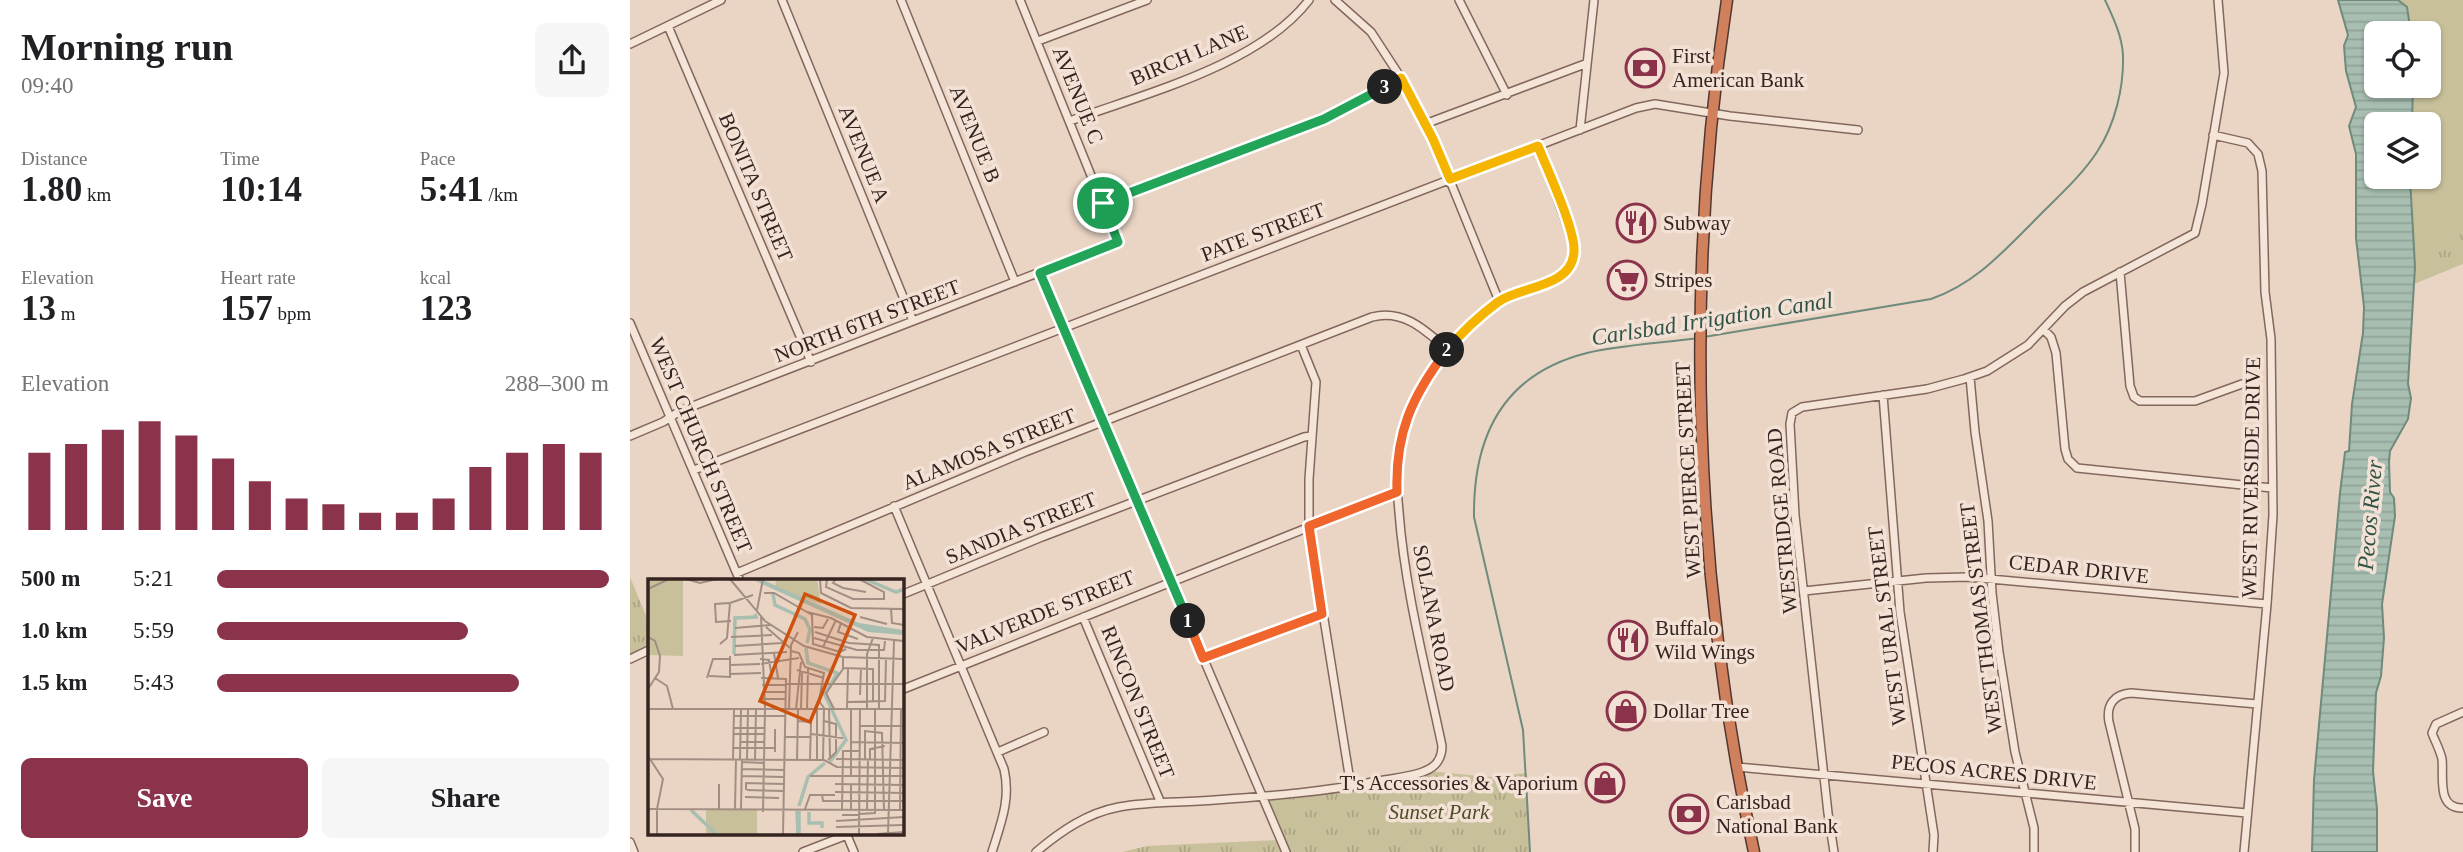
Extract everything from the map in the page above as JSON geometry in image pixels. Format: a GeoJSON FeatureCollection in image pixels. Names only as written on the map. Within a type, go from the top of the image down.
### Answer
{"type":"FeatureCollection","features":[{"type":"Feature","properties":{"kind":"highway","name":"WEST PIERCE STREET"},"geometry":{"type":"LineString","coordinates":[[1727,0],[1706,197],[1702,325],[1703,458],[1713,591],[1737,767],[1754,852]]}},
{"type":"Feature","properties":{"kind":"street"},"geometry":{"type":"LineString","coordinates":[[630,44],[721,0]]}},
{"type":"Feature","properties":{"kind":"street","name":"AVENUE A"},"geometry":{"type":"LineString","coordinates":[[782,0],[914,321]]}},
{"type":"Feature","properties":{"kind":"street","name":"AVENUE B"},"geometry":{"type":"LineString","coordinates":[[901,0],[1015,282]]}},
{"type":"Feature","properties":{"kind":"street","name":"AVENUE C"},"geometry":{"type":"LineString","coordinates":[[1020,0],[1118,242]]}},
{"type":"Feature","properties":{"kind":"street"},"geometry":{"type":"LineString","coordinates":[[1038,41],[1147,0]]}},
{"type":"Feature","properties":{"kind":"street","name":"BIRCH LANE"},"geometry":{"type":"LineString","coordinates":[[1070,121],[1234,58],[1269,39],[1297,15],[1309,0]]}},
{"type":"Feature","properties":{"kind":"street"},"geometry":{"type":"LineString","coordinates":[[1335,0],[1371,32],[1401,78],[1450,179],[1499,301]]}},
{"type":"Feature","properties":{"kind":"street"},"geometry":{"type":"LineString","coordinates":[[1459,0],[1507,95]]}},
{"type":"Feature","properties":{"kind":"street"},"geometry":{"type":"LineString","coordinates":[[1580,130],[1594,0]]}},
{"type":"Feature","properties":{"kind":"street","name":"WESTRIDGE ROAD"},"geometry":{"type":"LineString","coordinates":[[1835,852],[1791,466],[1792,413],[1802,407],[1927,389],[1970,377],[2011,357],[2044,330],[2074,299],[2194,233],[2224,73],[2218,0]]}},
{"type":"Feature","properties":{"kind":"street","name":"BONITA STREET"},"geometry":{"type":"LineString","coordinates":[[668,26],[811,362]]}},
{"type":"Feature","properties":{"kind":"street"},"geometry":{"type":"LineString","coordinates":[[1425,124],[1585,64]]}},
{"type":"Feature","properties":{"kind":"street"},"geometry":{"type":"LineString","coordinates":[[1103,203],[1324,119],[1401,78]]}},
{"type":"Feature","properties":{"kind":"street","name":"PATE STREET"},"geometry":{"type":"LineString","coordinates":[[694,470],[1636,108],[1655,104],[1858,130]]}},
{"type":"Feature","properties":{"kind":"street","name":"WEST RIVERSIDE DRIVE"},"geometry":{"type":"LineString","coordinates":[[2213,135],[2248,143],[2261,162],[2265,292],[2271,339],[2272,544],[2244,852]]}},
{"type":"Feature","properties":{"kind":"street","name":"SOLANA ROAD"},"geometry":{"type":"LineString","coordinates":[[1036,852],[1063,830],[1089,816],[1117,807],[1160,801],[1313,793],[1351,787],[1427,771],[1442,754],[1406,575],[1397,492],[1397,455],[1404,426],[1419,393],[1447,349],[1499,301],[1554,280],[1565,273],[1573,258],[1572,238],[1538,146]]}},
{"type":"Feature","properties":{"kind":"street","name":"NORTH 6TH STREET"},"geometry":{"type":"LineString","coordinates":[[630,436],[663,422],[670,416],[1118,242]]}},
{"type":"Feature","properties":{"kind":"street"},"geometry":{"type":"LineString","coordinates":[[2120,272],[2130,386],[2134,397],[2140,401],[2195,401],[2242,384]]}},
{"type":"Feature","properties":{"kind":"street"},"geometry":{"type":"LineString","coordinates":[[1040,273],[1286,852]]}},
{"type":"Feature","properties":{"kind":"street","name":"ALAMOSA STREET"},"geometry":{"type":"LineString","coordinates":[[738,577],[894,506],[1102,421],[1372,317],[1389,314],[1402,317],[1415,323],[1447,349]]}},
{"type":"Feature","properties":{"kind":"street","name":"WEST CHURCH STREET"},"geometry":{"type":"LineString","coordinates":[[630,323],[738,577]]}},
{"type":"Feature","properties":{"kind":"street"},"geometry":{"type":"LineString","coordinates":[[2044,330],[2051,337],[2056,353],[2065,449],[2068,459],[2077,468],[2272,488]]}},
{"type":"Feature","properties":{"kind":"street"},"geometry":{"type":"LineString","coordinates":[[1301,345],[1316,382],[1311,436],[1309,526],[1351,787]]}},
{"type":"Feature","properties":{"kind":"street","name":"WEST THOMAS STREET"},"geometry":{"type":"LineString","coordinates":[[1970,377],[1975,432],[1989,520],[1996,629],[2010,727],[2035,835],[2034,852]]}},
{"type":"Feature","properties":{"kind":"street","name":"WEST URAL STREET"},"geometry":{"type":"LineString","coordinates":[[1882,395],[1903,636],[1934,835],[1933,852]]}},
{"type":"Feature","properties":{"kind":"street","name":"SANDIA STREET"},"geometry":{"type":"LineString","coordinates":[[903,595],[1136,501],[1311,436]]}},
{"type":"Feature","properties":{"kind":"street","name":"VALVERDE STREET"},"geometry":{"type":"LineString","coordinates":[[903,689],[1170,580],[1397,492]]}},
{"type":"Feature","properties":{"kind":"street"},"geometry":{"type":"LineString","coordinates":[[894,506],[998,752],[1008,793],[992,852]]}},
{"type":"Feature","properties":{"kind":"street","name":"CEDAR DRIVE"},"geometry":{"type":"LineString","coordinates":[[1804,591],[1944,577],[1992,578],[2267,604]]}},
{"type":"Feature","properties":{"kind":"street"},"geometry":{"type":"LineString","coordinates":[[1203,658],[1322,614]]}},
{"type":"Feature","properties":{"kind":"street","name":"RINCON STREET"},"geometry":{"type":"LineString","coordinates":[[1083,617],[1160,801]]}},
{"type":"Feature","properties":{"kind":"street"},"geometry":{"type":"LineString","coordinates":[[630,659],[648,650]]}},
{"type":"Feature","properties":{"kind":"street"},"geometry":{"type":"LineString","coordinates":[[2136,852],[2136,829],[2108,715],[2116,696],[2132,693],[2257,704]]}},
{"type":"Feature","properties":{"kind":"street"},"geometry":{"type":"LineString","coordinates":[[2463,712],[2436,724],[2432,733],[2442,761],[2440,783],[2445,798],[2453,806],[2463,807]]}},
{"type":"Feature","properties":{"kind":"street"},"geometry":{"type":"LineString","coordinates":[[998,752],[1044,732]]}},
{"type":"Feature","properties":{"kind":"street","name":"PECOS ACRES DRIVE"},"geometry":{"type":"LineString","coordinates":[[1737,767],[2247,813]]}},
{"type":"Feature","properties":{"kind":"street"},"geometry":{"type":"LineString","coordinates":[[803,852],[846,834],[854,852]]}},
{"type":"Feature","properties":{"kind":"street"},"geometry":{"type":"LineString","coordinates":[[630,842],[634,852]]}},
{"type":"Feature","properties":{"kind":"green space"},"geometry":{"type":"Polygon","coordinates":[[[2398,0],[2463,0],[2463,264],[2414,284],[2412,189],[2441,189],[2441,112],[2412,112],[2413,98],[2441,98],[2441,21],[2409,21],[2407,7],[2398,0]]]}},
{"type":"Feature","properties":{"kind":"green space"},"geometry":{"type":"Polygon","coordinates":[[[2463,223],[2463,260],[2446,269],[2430,240],[2463,223]]]}},
{"type":"Feature","properties":{"kind":"green space"},"geometry":{"type":"Polygon","coordinates":[[[630,577],[648,621],[648,650],[630,659],[630,577]]]}},
{"type":"Feature","properties":{"kind":"green space","name":"Sunset Park"},"geometry":{"type":"Polygon","coordinates":[[[1427,771],[1489,777],[1527,773],[1530,852],[1122,852],[1147,846],[1280,840],[1262,796],[1313,793],[1427,771]]]}},
{"type":"Feature","properties":{"kind":"water","name":"Pecos River"},"geometry":{"type":"Polygon","coordinates":[[[2338,0],[2398,0],[2407,7],[2409,21],[2364,21],[2364,98],[2413,98],[2412,112],[2364,112],[2364,189],[2411,189],[2415,267],[2408,384],[2411,398],[2408,419],[2390,451],[2389,462],[2390,492],[2394,498],[2395,516],[2382,604],[2384,638],[2381,676],[2376,693],[2373,771],[2377,809],[2377,852],[2312,852],[2314,780],[2340,493],[2345,452],[2349,451],[2352,404],[2363,333],[2364,307],[2356,238],[2356,154],[2349,126],[2356,107],[2346,71],[2344,46],[2348,35],[2338,0]]]}},
{"type":"Feature","properties":{"kind":"waterway","name":"Carlsbad Irrigation Canal"},"geometry":{"type":"LineString","coordinates":[[1704,337],[1931,299],[1961,285],[1986,267],[2075,180],[2097,152],[2109,130],[2120,93],[2123,55],[2119,34],[2105,0]]}},
{"type":"Feature","properties":{"kind":"waterway","name":"Carlsbad Irrigation Canal"},"geometry":{"type":"LineString","coordinates":[[1530,852],[1523,730],[1474,517],[1479,460],[1487,435],[1499,412],[1514,393],[1534,376],[1558,363],[1600,350],[1698,338]]}},
{"type":"Feature","properties":{"kind":"place","name":"First American Bank"},"geometry":{"type":"Point","coordinates":[1645,68]}},
{"type":"Feature","properties":{"kind":"place","name":"Subway"},"geometry":{"type":"Point","coordinates":[1636,223]}},
{"type":"Feature","properties":{"kind":"place","name":"Stripes"},"geometry":{"type":"Point","coordinates":[1627,280]}},
{"type":"Feature","properties":{"kind":"place","name":"Buffalo Wild Wings"},"geometry":{"type":"Point","coordinates":[1628,640]}},
{"type":"Feature","properties":{"kind":"place","name":"Dollar Tree"},"geometry":{"type":"Point","coordinates":[1626,711]}},
{"type":"Feature","properties":{"kind":"place","name":"T's Accessories & Vaporium"},"geometry":{"type":"Point","coordinates":[1605,783]}},
{"type":"Feature","properties":{"kind":"place","name":"Carlsbad National Bank"},"geometry":{"type":"Point","coordinates":[1689,814]}},
{"type":"Feature","properties":{"kind":"route"},"geometry":{"type":"LineString","coordinates":[[1401,78],[1433,139],[1450,179],[1538,146],[1575,250],[1571,265],[1565,273],[1554,280],[1499,301],[1465,330],[1441,357],[1424,384],[1404,426],[1397,455],[1397,492],[1309,526],[1322,614],[1203,658],[1040,273],[1118,242],[1103,203],[1324,119],[1401,78]]}}]}
